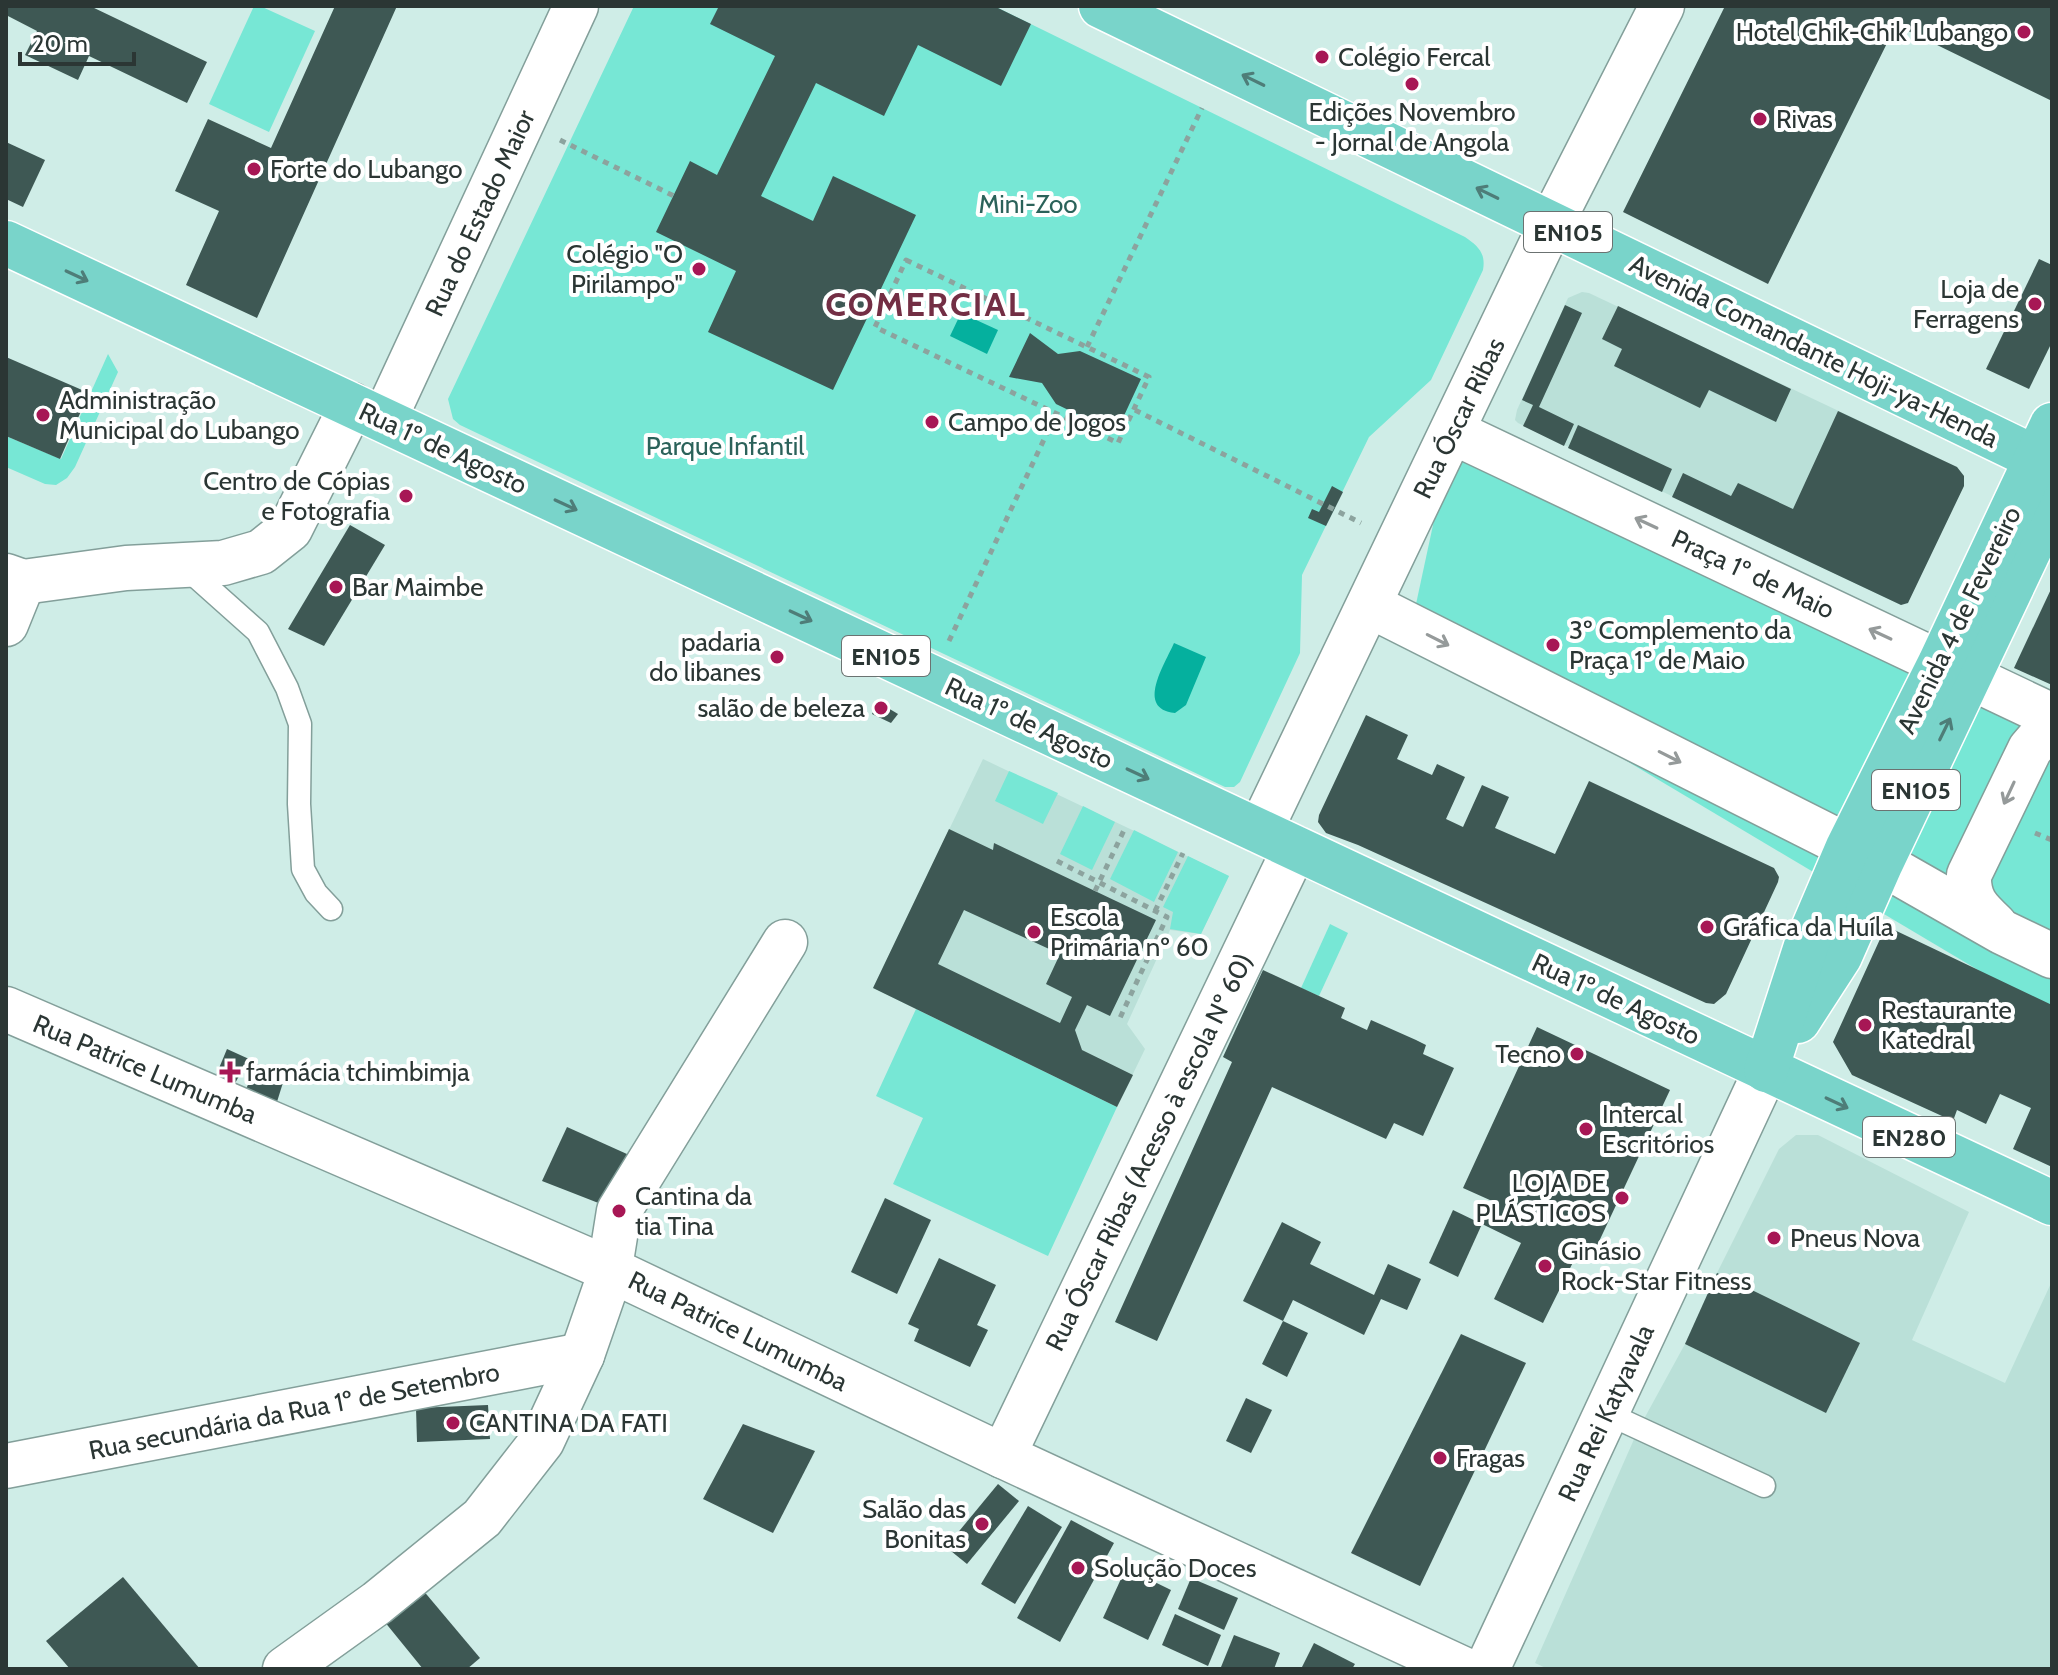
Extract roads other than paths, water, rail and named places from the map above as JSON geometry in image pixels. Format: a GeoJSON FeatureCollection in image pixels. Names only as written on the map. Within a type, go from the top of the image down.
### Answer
{"type":"FeatureCollection","features":[{"type":"Feature","properties":{"kind":"main road","name":"Avenida Comandante Hoji-ya-Henda"},"geometry":{"type":"LineString","coordinates":[[1101,6],[1551,224],[2047,450]]}},
{"type":"Feature","properties":{"kind":"main road","name":"Rua 1º de Agosto"},"geometry":{"type":"LineString","coordinates":[[6,243],[2052,1203]]}},
{"type":"Feature","properties":{"kind":"main road","name":"Avenida 4 de Fevereiro"},"geometry":{"type":"LineString","coordinates":[[1766,1070],[1807,943],[1864,855],[1955,670],[2047,450]]}},
{"type":"Feature","properties":{"kind":"main road","name":"Avenida 4 de Fevereiro"},"geometry":{"type":"LineString","coordinates":[[1955,670],[2052,502]]}},
{"type":"Feature","properties":{"kind":"street","name":"Rua do Estado Maior"},"geometry":{"type":"LineString","coordinates":[[15,579],[126,568],[223,563],[261,552],[290,529],[368,413],[576,6]]}},
{"type":"Feature","properties":{"kind":"street","name":"Rua Óscar Ribas"},"geometry":{"type":"LineString","coordinates":[[1278,840],[1369,605],[1551,224],[1662,6]]}},
{"type":"Feature","properties":{"kind":"street","name":"Praça 1º de Maio"},"geometry":{"type":"LineString","coordinates":[[1453,432],[2052,716]]}},
{"type":"Feature","properties":{"kind":"street"},"geometry":{"type":"LineString","coordinates":[[6,624],[15,579]]}},
{"type":"Feature","properties":{"kind":"street"},"geometry":{"type":"LineString","coordinates":[[1369,605],[1864,855],[2002,932],[2052,956]]}},
{"type":"Feature","properties":{"kind":"street"},"geometry":{"type":"LineString","coordinates":[[2002,932],[1975,907],[1968,892],[1969,875],[2030,749],[2042,735],[2052,731]]}},
{"type":"Feature","properties":{"kind":"street","name":"Rua Óscar Ribas (Acesso à escola Nº 60)"},"geometry":{"type":"LineString","coordinates":[[1003,1456],[1278,840]]}},
{"type":"Feature","properties":{"kind":"street"},"geometry":{"type":"LineString","coordinates":[[285,1669],[377,1603],[482,1518],[542,1441],[582,1355],[611,1270],[619,1211],[785,942]]}},
{"type":"Feature","properties":{"kind":"street","name":"Rua Patrice Lumumba"},"geometry":{"type":"LineString","coordinates":[[6,1009],[611,1270],[1463,1669]]}},
{"type":"Feature","properties":{"kind":"street","name":"Rua Rei Katyavala"},"geometry":{"type":"LineString","coordinates":[[1487,1669],[1766,1070]]}},
{"type":"Feature","properties":{"kind":"street","name":"Rua secundária da Rua 1º de Setembro"},"geometry":{"type":"LineString","coordinates":[[6,1466],[582,1355]]}},
{"type":"Feature","properties":{"kind":"lane"},"geometry":{"type":"LineString","coordinates":[[182,565],[258,632],[287,688],[300,724],[299,804],[303,869],[316,893],[331,909]]}},
{"type":"Feature","properties":{"kind":"lane"},"geometry":{"type":"LineString","coordinates":[[1606,1413],[1764,1486]]}},
{"type":"Feature","properties":{"kind":"place","name":"Hotel Chik-Chik Lubango"},"geometry":{"type":"Point","coordinates":[2024,32]}},
{"type":"Feature","properties":{"kind":"place","name":"Colégio Fercal"},"geometry":{"type":"Point","coordinates":[1322,57]}},
{"type":"Feature","properties":{"kind":"place","name":"Edições Novembro - Jornal de Angola"},"geometry":{"type":"Point","coordinates":[1412,84]}},
{"type":"Feature","properties":{"kind":"place","name":"Rivas"},"geometry":{"type":"Point","coordinates":[1760,119]}},
{"type":"Feature","properties":{"kind":"place","name":"Forte do Lubango"},"geometry":{"type":"Point","coordinates":[254,169]}},
{"type":"Feature","properties":{"kind":"place","name":"Colégio \"O Pirilampo\""},"geometry":{"type":"Point","coordinates":[699,269]}},
{"type":"Feature","properties":{"kind":"place","name":"Loja de Ferragens"},"geometry":{"type":"Point","coordinates":[2035,304]}},
{"type":"Feature","properties":{"kind":"place","name":"Administração Municipal do Lubango"},"geometry":{"type":"Point","coordinates":[43,415]}},
{"type":"Feature","properties":{"kind":"place","name":"Campo de Jogos"},"geometry":{"type":"Point","coordinates":[932,422]}},
{"type":"Feature","properties":{"kind":"place","name":"Centro de Cópias e Fotografia"},"geometry":{"type":"Point","coordinates":[406,496]}},
{"type":"Feature","properties":{"kind":"place","name":"Bar Maimbe"},"geometry":{"type":"Point","coordinates":[336,587]}},
{"type":"Feature","properties":{"kind":"place","name":"3º Complemento da Praça 1º de Maio"},"geometry":{"type":"Point","coordinates":[1553,645]}},
{"type":"Feature","properties":{"kind":"place","name":"padaria do libanes"},"geometry":{"type":"Point","coordinates":[777,657]}},
{"type":"Feature","properties":{"kind":"place","name":"salão de beleza"},"geometry":{"type":"Point","coordinates":[881,708]}},
{"type":"Feature","properties":{"kind":"place","name":"Gráfica da Huíla"},"geometry":{"type":"Point","coordinates":[1707,927]}},
{"type":"Feature","properties":{"kind":"place","name":"Escola Primária nº 60"},"geometry":{"type":"Point","coordinates":[1034,932]}},
{"type":"Feature","properties":{"kind":"place","name":"Restaurante Katedral"},"geometry":{"type":"Point","coordinates":[1865,1025]}},
{"type":"Feature","properties":{"kind":"place","name":"Tecno"},"geometry":{"type":"Point","coordinates":[1577,1054]}},
{"type":"Feature","properties":{"kind":"place","name":"farmácia tchimbimja"},"geometry":{"type":"Point","coordinates":[230,1072]}},
{"type":"Feature","properties":{"kind":"place","name":"Intercal Escritórios"},"geometry":{"type":"Point","coordinates":[1586,1129]}},
{"type":"Feature","properties":{"kind":"place","name":"LOJA DE PLÁSTICOS"},"geometry":{"type":"Point","coordinates":[1622,1198]}},
{"type":"Feature","properties":{"kind":"place","name":"Cantina da tia Tina"},"geometry":{"type":"Point","coordinates":[619,1211]}},
{"type":"Feature","properties":{"kind":"place","name":"Pneus Nova"},"geometry":{"type":"Point","coordinates":[1774,1238]}},
{"type":"Feature","properties":{"kind":"place","name":"Ginásio Rock-Star Fitness"},"geometry":{"type":"Point","coordinates":[1545,1266]}},
{"type":"Feature","properties":{"kind":"place","name":"CANTINA DA FATI"},"geometry":{"type":"Point","coordinates":[453,1423]}},
{"type":"Feature","properties":{"kind":"place","name":"Fragas"},"geometry":{"type":"Point","coordinates":[1440,1458]}},
{"type":"Feature","properties":{"kind":"place","name":"Salão das Bonitas"},"geometry":{"type":"Point","coordinates":[982,1524]}},
{"type":"Feature","properties":{"kind":"place","name":"Solução Doces"},"geometry":{"type":"Point","coordinates":[1078,1568]}},
{"type":"Feature","properties":{"kind":"district","name":"COMERCIAL"},"geometry":{"type":"Point","coordinates":[926,304]}},
{"type":"Feature","properties":{"kind":"park label","name":"Mini-Zoo"},"geometry":{"type":"Point","coordinates":[1028,204]}},
{"type":"Feature","properties":{"kind":"park label","name":"Parque Infantil"},"geometry":{"type":"Point","coordinates":[725,446]}}]}
